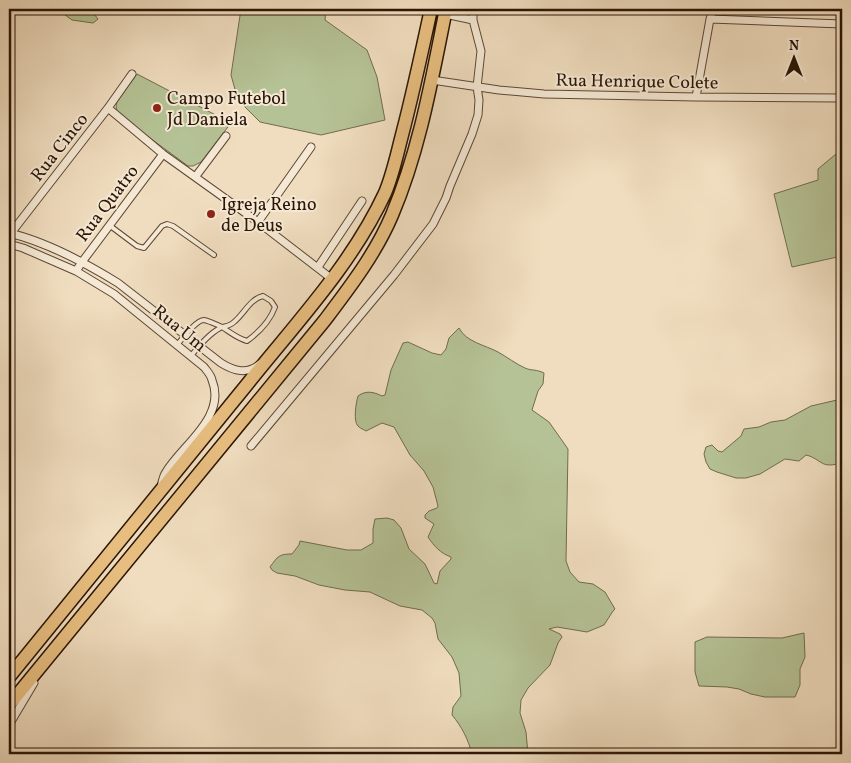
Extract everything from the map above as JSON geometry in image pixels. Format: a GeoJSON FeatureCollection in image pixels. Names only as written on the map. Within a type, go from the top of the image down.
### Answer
{"type":"FeatureCollection","features":[{"type":"Feature","properties":{"kind":"highway"},"geometry":{"type":"LineString","coordinates":[[9,677],[272,355],[332,279],[356,245],[385,191],[394,166],[415,86],[430,9]]}},
{"type":"Feature","properties":{"kind":"highway"},"geometry":{"type":"LineString","coordinates":[[9,705],[325,320],[357,278],[392,216],[405,181],[432,80],[445,12]]}},
{"type":"Feature","properties":{"kind":"street"},"geometry":{"type":"LineString","coordinates":[[251,446],[394,275],[432,224],[446,198],[478,115],[479,100],[477,87],[481,51],[473,9]]}},
{"type":"Feature","properties":{"kind":"street"},"geometry":{"type":"LineString","coordinates":[[696,97],[713,9]]}},
{"type":"Feature","properties":{"kind":"street"},"geometry":{"type":"LineString","coordinates":[[445,12],[474,20]]}},
{"type":"Feature","properties":{"kind":"street"},"geometry":{"type":"LineString","coordinates":[[710,19],[842,24]]}},
{"type":"Feature","properties":{"kind":"street","name":"Rua Cinco"},"geometry":{"type":"LineString","coordinates":[[10,235],[132,74]]}},
{"type":"Feature","properties":{"kind":"street","name":"Rua Henrique Colete"},"geometry":{"type":"LineString","coordinates":[[432,80],[544,94],[842,98]]}},
{"type":"Feature","properties":{"kind":"street"},"geometry":{"type":"LineString","coordinates":[[108,108],[163,154],[196,176],[332,279]]}},
{"type":"Feature","properties":{"kind":"street"},"geometry":{"type":"LineString","coordinates":[[196,176],[226,136]]}},
{"type":"Feature","properties":{"kind":"street"},"geometry":{"type":"LineString","coordinates":[[258,222],[311,147]]}},
{"type":"Feature","properties":{"kind":"street","name":"Rua Quatro"},"geometry":{"type":"LineString","coordinates":[[76,271],[163,154]]}},
{"type":"Feature","properties":{"kind":"street"},"geometry":{"type":"LineString","coordinates":[[318,267],[362,201]]}},
{"type":"Feature","properties":{"kind":"street"},"geometry":{"type":"LineString","coordinates":[[10,235],[53,248],[118,283],[185,336],[231,369],[243,371],[255,368],[272,355]]}},
{"type":"Feature","properties":{"kind":"street","name":"Rua Um"},"geometry":{"type":"LineString","coordinates":[[9,244],[23,248],[76,271],[114,294],[204,367],[212,379],[215,391],[214,404],[207,421],[166,472],[159,493]]}},
{"type":"Feature","properties":{"kind":"street"},"geometry":{"type":"LineString","coordinates":[[9,725],[54,650]]}},
{"type":"Feature","properties":{"kind":"lane"},"geometry":{"type":"LineString","coordinates":[[109,225],[137,246],[144,248],[162,226],[167,224],[173,226],[214,255]]}},
{"type":"Feature","properties":{"kind":"lane"},"geometry":{"type":"LineString","coordinates":[[177,345],[200,321],[204,320],[222,327],[240,339],[247,341],[272,315],[274,307],[271,301],[263,296],[258,297],[232,324],[222,327],[217,330],[191,356]]}},
{"type":"Feature","properties":{"kind":"green space"},"geometry":{"type":"Polygon","coordinates":[[[57,9],[90,9],[98,19],[93,23],[72,20],[57,9]]]}},
{"type":"Feature","properties":{"kind":"green space"},"geometry":{"type":"Polygon","coordinates":[[[241,9],[326,9],[325,20],[367,50],[377,77],[385,120],[321,135],[260,122],[238,100],[231,75],[241,9]]]}},
{"type":"Feature","properties":{"kind":"green space"},"geometry":{"type":"Polygon","coordinates":[[[137,74],[231,123],[201,162],[188,166],[120,116],[116,106],[117,102],[137,74]]]}},
{"type":"Feature","properties":{"kind":"green space"},"geometry":{"type":"Polygon","coordinates":[[[842,149],[842,256],[792,267],[774,194],[818,180],[818,169],[842,149]]]}},
{"type":"Feature","properties":{"kind":"green space"},"geometry":{"type":"Polygon","coordinates":[[[459,328],[466,337],[498,352],[518,365],[544,373],[543,384],[538,391],[532,410],[549,422],[568,449],[566,561],[570,572],[579,582],[593,584],[605,592],[615,609],[604,625],[587,632],[557,627],[549,629],[560,634],[562,637],[550,665],[528,688],[521,700],[520,713],[526,732],[528,754],[472,754],[464,733],[452,715],[453,707],[461,696],[459,673],[452,657],[438,639],[435,623],[422,610],[400,606],[370,592],[319,585],[295,576],[277,573],[270,567],[279,556],[292,554],[300,541],[347,550],[361,550],[373,543],[375,519],[387,518],[394,520],[401,528],[409,549],[425,564],[434,583],[437,584],[440,571],[451,557],[438,549],[428,537],[434,524],[425,518],[425,515],[438,506],[433,487],[424,471],[410,455],[394,427],[382,423],[366,431],[356,424],[355,412],[358,396],[361,394],[370,392],[382,396],[385,395],[391,370],[403,343],[408,342],[441,355],[446,349],[449,338],[459,328]]]}},
{"type":"Feature","properties":{"kind":"green space"},"geometry":{"type":"Polygon","coordinates":[[[842,397],[842,463],[826,465],[806,455],[799,461],[785,459],[760,474],[746,478],[736,478],[710,469],[706,462],[704,454],[706,447],[712,445],[722,452],[741,436],[744,429],[785,420],[811,406],[842,397]]]}},
{"type":"Feature","properties":{"kind":"green space"},"geometry":{"type":"Polygon","coordinates":[[[804,633],[805,657],[800,669],[800,685],[795,697],[765,697],[727,687],[699,686],[695,672],[695,642],[707,637],[782,638],[804,633]]]}},
{"type":"Feature","properties":{"kind":"place","name":"Campo Futebol Jd Daniela"},"geometry":{"type":"Point","coordinates":[157,108]}},
{"type":"Feature","properties":{"kind":"place","name":"Igreja Reino de Deus"},"geometry":{"type":"Point","coordinates":[211,214]}}]}
